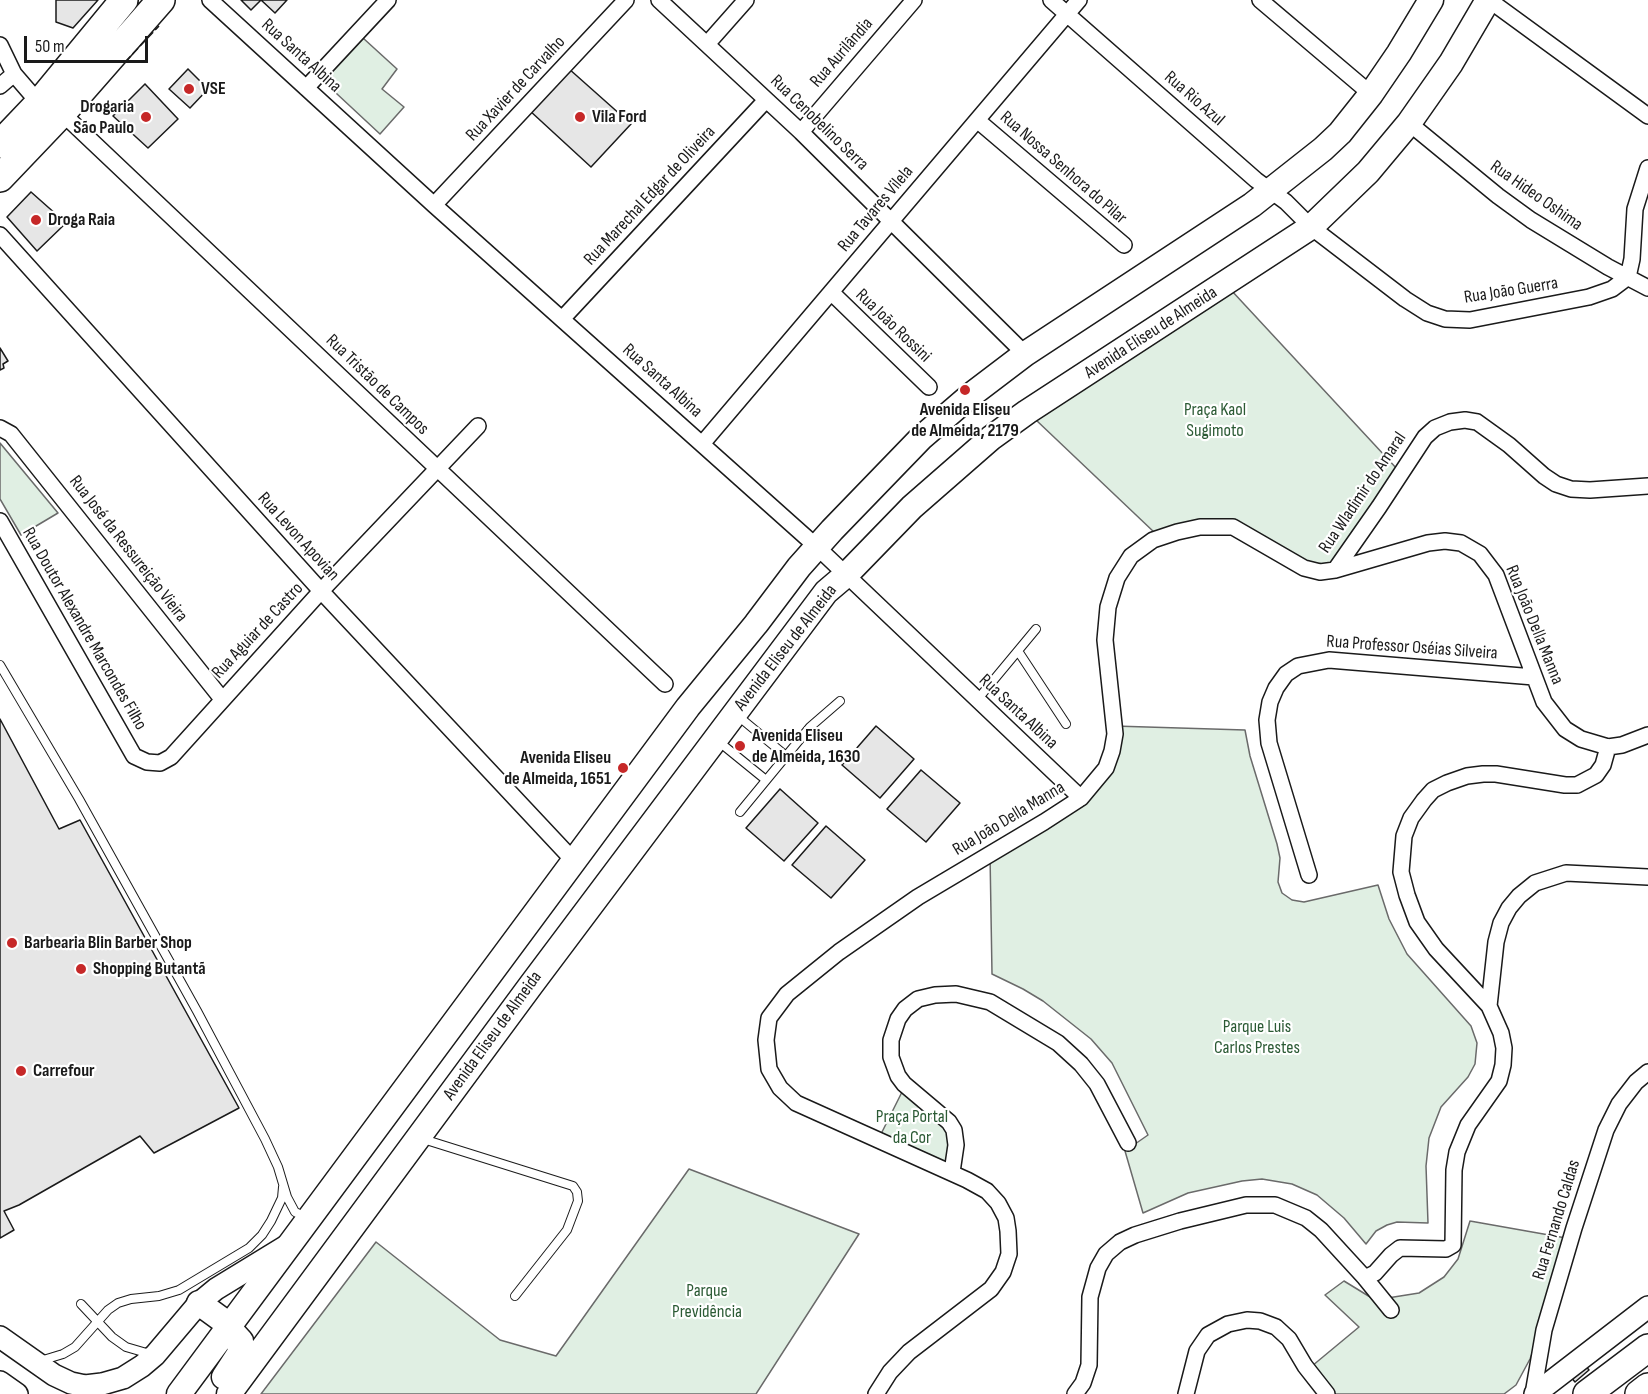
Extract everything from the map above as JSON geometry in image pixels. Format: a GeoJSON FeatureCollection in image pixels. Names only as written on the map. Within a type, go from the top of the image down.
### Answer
{"type":"FeatureCollection","features":[{"type":"Feature","properties":{"kind":"highway"},"geometry":{"type":"LineString","coordinates":[[0,178],[51,108],[124,0]]}},
{"type":"Feature","properties":{"kind":"highway"},"geometry":{"type":"LineString","coordinates":[[0,144],[51,108],[161,0]]}},
{"type":"Feature","properties":{"kind":"highway"},"geometry":{"type":"LineString","coordinates":[[1587,1394],[1648,1347]]}},
{"type":"Feature","properties":{"kind":"highway"},"geometry":{"type":"LineString","coordinates":[[1640,1394],[1648,1387]]}},
{"type":"Feature","properties":{"kind":"main road"},"geometry":{"type":"LineString","coordinates":[[179,1394],[688,707],[817,547],[921,438],[971,395],[1025,354],[1252,205],[1323,149],[1340,133],[1371,94],[1431,0]]}},
{"type":"Feature","properties":{"kind":"main road","name":"Avenida Eliseu de Almeida"},"geometry":{"type":"LineString","coordinates":[[229,1394],[531,985],[826,592],[846,575],[912,507],[991,438],[1027,412],[1311,227],[1368,172],[1409,123],[1451,63],[1488,0]]}},
{"type":"Feature","properties":{"kind":"main road"},"geometry":{"type":"LineString","coordinates":[[0,1337],[54,1375],[71,1383],[85,1386],[123,1378],[155,1355],[200,1303],[216,1289],[288,1245]]}},
{"type":"Feature","properties":{"kind":"main road"},"geometry":{"type":"LineString","coordinates":[[200,1303],[229,1326],[242,1345],[239,1354],[214,1394]]}},
{"type":"Feature","properties":{"kind":"main road"},"geometry":{"type":"LineString","coordinates":[[1534,1394],[1648,1307]]}},
{"type":"Feature","properties":{"kind":"main road"},"geometry":{"type":"LineString","coordinates":[[0,1382],[17,1394]]}},
{"type":"Feature","properties":{"kind":"street","name":"Rua Santa Albina"},"geometry":{"type":"LineString","coordinates":[[210,0],[434,205],[817,547],[1081,798]]}},
{"type":"Feature","properties":{"kind":"street"},"geometry":{"type":"LineString","coordinates":[[306,88],[388,0]]}},
{"type":"Feature","properties":{"kind":"street","name":"Rua Xavier de Carvalho"},"geometry":{"type":"LineString","coordinates":[[434,205],[626,0]]}},
{"type":"Feature","properties":{"kind":"street","name":"Rua Cenobelino Serra"},"geometry":{"type":"LineString","coordinates":[[659,0],[708,43],[801,132],[1025,354]]}},
{"type":"Feature","properties":{"kind":"street"},"geometry":{"type":"LineString","coordinates":[[708,43],[746,0]]}},
{"type":"Feature","properties":{"kind":"street","name":"Rua Aurilândia"},"geometry":{"type":"LineString","coordinates":[[801,132],[914,0]]}},
{"type":"Feature","properties":{"kind":"street","name":"Rua Rio Azul"},"geometry":{"type":"LineString","coordinates":[[1051,0],[1256,180],[1286,202],[1311,227]]}},
{"type":"Feature","properties":{"kind":"street","name":"Rua Tavares Vilela"},"geometry":{"type":"LineString","coordinates":[[702,444],[1079,0]]}},
{"type":"Feature","properties":{"kind":"street"},"geometry":{"type":"LineString","coordinates":[[1260,0],[1371,94]]}},
{"type":"Feature","properties":{"kind":"street"},"geometry":{"type":"LineString","coordinates":[[1488,0],[1648,116]]}},
{"type":"Feature","properties":{"kind":"street","name":"Rua Tristão de Campos"},"geometry":{"type":"LineString","coordinates":[[0,45],[14,74],[665,684]]}},
{"type":"Feature","properties":{"kind":"street"},"geometry":{"type":"LineString","coordinates":[[0,86],[14,74]]}},
{"type":"Feature","properties":{"kind":"street","name":"Rua Marechal Edgar de Oliveira"},"geometry":{"type":"LineString","coordinates":[[563,318],[766,100]]}},
{"type":"Feature","properties":{"kind":"street","name":"Rua Nossa Senhora do Pilar"},"geometry":{"type":"LineString","coordinates":[[977,120],[1124,245]]}},
{"type":"Feature","properties":{"kind":"street","name":"Rua Hideo Oshima"},"geometry":{"type":"LineString","coordinates":[[1409,123],[1531,220],[1608,267],[1648,288]]}},
{"type":"Feature","properties":{"kind":"street"},"geometry":{"type":"LineString","coordinates":[[1628,277],[1632,259],[1635,208],[1648,168]]}},
{"type":"Feature","properties":{"kind":"street","name":"Rua João Guerra"},"geometry":{"type":"LineString","coordinates":[[1311,227],[1405,299],[1427,313],[1445,319],[1470,320],[1589,297],[1612,289],[1628,277]]}},
{"type":"Feature","properties":{"kind":"street","name":"Rua Levon Apovian"},"geometry":{"type":"LineString","coordinates":[[0,235],[321,591],[573,860]]}},
{"type":"Feature","properties":{"kind":"street","name":"Rua João Rossini"},"geometry":{"type":"LineString","coordinates":[[831,292],[929,387]]}},
{"type":"Feature","properties":{"kind":"street","name":"Rua Wladimir do Amaral"},"geometry":{"type":"LineString","coordinates":[[1335,570],[1425,436],[1450,422],[1465,420],[1477,422],[1509,445],[1544,476],[1556,484],[1571,489],[1648,486]]}},
{"type":"Feature","properties":{"kind":"street","name":"Rua Aguiar de Castro"},"geometry":{"type":"LineString","coordinates":[[134,756],[147,762],[159,763],[171,757],[321,591],[478,426]]}},
{"type":"Feature","properties":{"kind":"street","name":"Rua José da Ressureição Vieira"},"geometry":{"type":"LineString","coordinates":[[0,428],[11,434],[222,699]]}},
{"type":"Feature","properties":{"kind":"street","name":"Rua Doutor Alexandre Marcondes Filho"},"geometry":{"type":"LineString","coordinates":[[0,521],[134,756]]}},
{"type":"Feature","properties":{"kind":"street","name":"Rua João Della Manna"},"geometry":{"type":"LineString","coordinates":[[876,1394],[890,1372],[909,1352],[991,1288],[1003,1272],[1009,1254],[1006,1218],[998,1203],[987,1191],[952,1172],[796,1103],[780,1088],[769,1069],[766,1040],[769,1018],[787,994],[839,952],[918,897],[1081,798],[1106,768],[1112,751],[1114,734],[1105,640],[1108,607],[1117,578],[1131,556],[1154,540],[1177,532],[1219,526],[1233,527],[1304,568],[1320,572],[1335,570],[1428,543],[1445,541],[1461,543],[1480,554],[1496,575],[1544,702],[1565,729],[1581,739],[1608,747]]}},
{"type":"Feature","properties":{"kind":"street","name":"Rua Professor Oséias Silveira"},"geometry":{"type":"LineString","coordinates":[[1309,875],[1269,743],[1267,720],[1270,702],[1286,674],[1298,666],[1329,660],[1534,677]]}},
{"type":"Feature","properties":{"kind":"street"},"geometry":{"type":"LineString","coordinates":[[1365,1278],[1375,1273],[1400,1248],[1446,1248],[1453,1245],[1454,1170],[1457,1152],[1468,1125],[1499,1081],[1503,1065],[1504,1048],[1501,1033],[1489,1006],[1436,949],[1417,922],[1401,872],[1404,836],[1411,818],[1434,790],[1467,776],[1496,774],[1577,785],[1596,775],[1603,765],[1608,747],[1622,745],[1648,735]]}},
{"type":"Feature","properties":{"kind":"street"},"geometry":{"type":"LineString","coordinates":[[1489,1006],[1496,942],[1501,923],[1509,908],[1535,883],[1566,873],[1648,877]]}},
{"type":"Feature","properties":{"kind":"street"},"geometry":{"type":"LineString","coordinates":[[952,1172],[956,1145],[954,1131],[949,1122],[904,1084],[891,1058],[891,1040],[898,1019],[905,1009],[918,999],[935,995],[956,994],[990,1002],[1058,1043],[1081,1064],[1097,1084],[1128,1143]]}},
{"type":"Feature","properties":{"kind":"street","name":"Rua Fernando Caldas"},"geometry":{"type":"LineString","coordinates":[[1534,1394],[1544,1330],[1606,1130],[1619,1104],[1636,1082],[1648,1072]]}},
{"type":"Feature","properties":{"kind":"street"},"geometry":{"type":"LineString","coordinates":[[1075,1394],[1083,1383],[1089,1365],[1090,1297],[1098,1268],[1106,1254],[1120,1242],[1136,1234],[1180,1221],[1246,1205],[1275,1205],[1306,1218],[1332,1242],[1391,1310]]}},
{"type":"Feature","properties":{"kind":"street"},"geometry":{"type":"LineString","coordinates":[[1186,1394],[1197,1352],[1208,1335],[1228,1324],[1247,1320],[1260,1321],[1276,1327],[1289,1339],[1305,1366],[1327,1394]]}},
{"type":"Feature","properties":{"kind":"lane"},"geometry":{"type":"LineString","coordinates":[[977,700],[1036,628]]}},
{"type":"Feature","properties":{"kind":"lane"},"geometry":{"type":"LineString","coordinates":[[1018,651],[1066,724]]}},
{"type":"Feature","properties":{"kind":"lane"},"geometry":{"type":"LineString","coordinates":[[0,665],[79,799],[197,1011],[265,1139],[295,1212],[308,1218]]}},
{"type":"Feature","properties":{"kind":"lane"},"geometry":{"type":"LineString","coordinates":[[740,812],[810,727],[840,701]]}},
{"type":"Feature","properties":{"kind":"lane"},"geometry":{"type":"LineString","coordinates":[[735,714],[785,755]]}},
{"type":"Feature","properties":{"kind":"lane"},"geometry":{"type":"LineString","coordinates":[[716,740],[766,780]]}},
{"type":"Feature","properties":{"kind":"lane"},"geometry":{"type":"LineString","coordinates":[[419,1138],[573,1186],[577,1192],[578,1201],[567,1230],[514,1296]]}},
{"type":"Feature","properties":{"kind":"lane"},"geometry":{"type":"LineString","coordinates":[[35,1362],[63,1354],[75,1347],[108,1310],[118,1303],[179,1290],[249,1248],[262,1235],[280,1204],[283,1180]]}},
{"type":"Feature","properties":{"kind":"lane"},"geometry":{"type":"LineString","coordinates":[[81,1304],[112,1337],[126,1347],[155,1355]]}},
{"type":"Feature","properties":{"kind":"green space"},"geometry":{"type":"Polygon","coordinates":[[[363,38],[397,69],[382,89],[404,107],[380,134],[322,80],[363,38]]]}},
{"type":"Feature","properties":{"kind":"green space","name":"Praça Kaol Sugimoto"},"geometry":{"type":"Polygon","coordinates":[[[1231,290],[1398,470],[1334,566],[1308,562],[1227,520],[1155,533],[1036,420],[1231,290]]]}},
{"type":"Feature","properties":{"kind":"green space"},"geometry":{"type":"Polygon","coordinates":[[[0,443],[58,513],[21,535],[0,499],[0,443]]]}},
{"type":"Feature","properties":{"kind":"green space","name":"Parque Luis Carlos Prestes"},"geometry":{"type":"Polygon","coordinates":[[[1114,726],[1245,730],[1250,756],[1277,844],[1280,858],[1278,882],[1282,893],[1292,900],[1304,902],[1378,885],[1389,919],[1407,954],[1471,1026],[1477,1043],[1475,1064],[1468,1077],[1441,1107],[1429,1138],[1426,1166],[1428,1223],[1397,1222],[1387,1225],[1376,1231],[1366,1244],[1344,1218],[1317,1195],[1292,1184],[1262,1179],[1188,1193],[1143,1213],[1125,1151],[1148,1135],[1112,1063],[1091,1039],[1043,1001],[992,974],[990,854],[1047,820],[1106,767],[1114,726]]]}},
{"type":"Feature","properties":{"kind":"green space","name":"Praça Portal da Cor"},"geometry":{"type":"Polygon","coordinates":[[[904,1088],[952,1131],[948,1170],[878,1140],[904,1088]]]}},
{"type":"Feature","properties":{"kind":"green space","name":"Parque Previdência"},"geometry":{"type":"Polygon","coordinates":[[[689,1169],[859,1234],[756,1394],[261,1394],[376,1242],[500,1340],[556,1356],[689,1169]]]}},
{"type":"Feature","properties":{"kind":"green space"},"geometry":{"type":"Polygon","coordinates":[[[1470,1221],[1566,1238],[1550,1306],[1530,1359],[1516,1385],[1504,1394],[1334,1394],[1312,1366],[1359,1327],[1325,1295],[1344,1281],[1375,1300],[1419,1293],[1444,1277],[1458,1259],[1470,1221]]]}},
{"type":"Feature","properties":{"kind":"building"},"geometry":{"type":"Polygon","coordinates":[[[56,0],[98,0],[73,28],[56,22],[56,0]]]}},
{"type":"Feature","properties":{"kind":"building"},"geometry":{"type":"Polygon","coordinates":[[[241,0],[261,0],[251,10],[241,0]]]}},
{"type":"Feature","properties":{"kind":"building"},"geometry":{"type":"Polygon","coordinates":[[[261,0],[287,0],[275,13],[261,0]]]}},
{"type":"Feature","properties":{"kind":"building","name":"Vila Ford"},"geometry":{"type":"Polygon","coordinates":[[[568,68],[631,124],[591,167],[529,110],[568,68]]]}},
{"type":"Feature","properties":{"kind":"building","name":"VSE"},"geometry":{"type":"Polygon","coordinates":[[[188,69],[208,89],[190,108],[169,89],[188,69]]]}},
{"type":"Feature","properties":{"kind":"building","name":"Drogaria São Paulo"},"geometry":{"type":"Polygon","coordinates":[[[145,84],[178,119],[148,148],[113,116],[145,84]]]}},
{"type":"Feature","properties":{"kind":"building","name":"Droga Raia"},"geometry":{"type":"Polygon","coordinates":[[[31,192],[66,223],[37,251],[7,217],[31,192]]]}},
{"type":"Feature","properties":{"kind":"building"},"geometry":{"type":"Polygon","coordinates":[[[0,348],[8,361],[0,370],[0,348]]]}},
{"type":"Feature","properties":{"kind":"building","name":"Shopping Butantã"},"geometry":{"type":"Polygon","coordinates":[[[0,719],[59,829],[80,820],[239,1108],[154,1153],[140,1136],[19,1205],[4,1211],[14,1230],[0,1238],[0,719]]]}},
{"type":"Feature","properties":{"kind":"building"},"geometry":{"type":"Polygon","coordinates":[[[876,726],[914,759],[880,798],[842,765],[876,726]]]}},
{"type":"Feature","properties":{"kind":"building"},"geometry":{"type":"Polygon","coordinates":[[[921,770],[960,803],[926,842],[887,809],[921,770]]]}},
{"type":"Feature","properties":{"kind":"building"},"geometry":{"type":"Polygon","coordinates":[[[780,789],[818,823],[784,861],[746,828],[780,789]]]}},
{"type":"Feature","properties":{"kind":"building"},"geometry":{"type":"Polygon","coordinates":[[[826,826],[865,860],[831,898],[792,865],[826,826]]]}},
{"type":"Feature","properties":{"kind":"building"},"geometry":{"type":"Polygon","coordinates":[[[1584,1364],[1589,1370],[1575,1382],[1570,1376],[1584,1364]]]}},
{"type":"Feature","properties":{"kind":"fence"},"geometry":{"type":"LineString","coordinates":[[125,62],[159,26]]}},
{"type":"Feature","properties":{"kind":"place","name":"VSE"},"geometry":{"type":"Point","coordinates":[189,89]}},
{"type":"Feature","properties":{"kind":"place","name":"Drogaria São Paulo"},"geometry":{"type":"Point","coordinates":[146,117]}},
{"type":"Feature","properties":{"kind":"place","name":"Vila Ford"},"geometry":{"type":"Point","coordinates":[580,117]}},
{"type":"Feature","properties":{"kind":"place","name":"Droga Raia"},"geometry":{"type":"Point","coordinates":[36,220]}},
{"type":"Feature","properties":{"kind":"place","name":"Avenida Eliseu de Almeida, 2179"},"geometry":{"type":"Point","coordinates":[965,390]}},
{"type":"Feature","properties":{"kind":"place","name":"Avenida Eliseu de Almeida, 1630"},"geometry":{"type":"Point","coordinates":[740,746]}},
{"type":"Feature","properties":{"kind":"place","name":"Avenida Eliseu de Almeida, 1651"},"geometry":{"type":"Point","coordinates":[623,768]}},
{"type":"Feature","properties":{"kind":"place","name":"Barbearia Blin Barber Shop"},"geometry":{"type":"Point","coordinates":[12,943]}},
{"type":"Feature","properties":{"kind":"place","name":"Shopping Butantã"},"geometry":{"type":"Point","coordinates":[81,969]}},
{"type":"Feature","properties":{"kind":"place","name":"Carrefour"},"geometry":{"type":"Point","coordinates":[21,1071]}}]}
